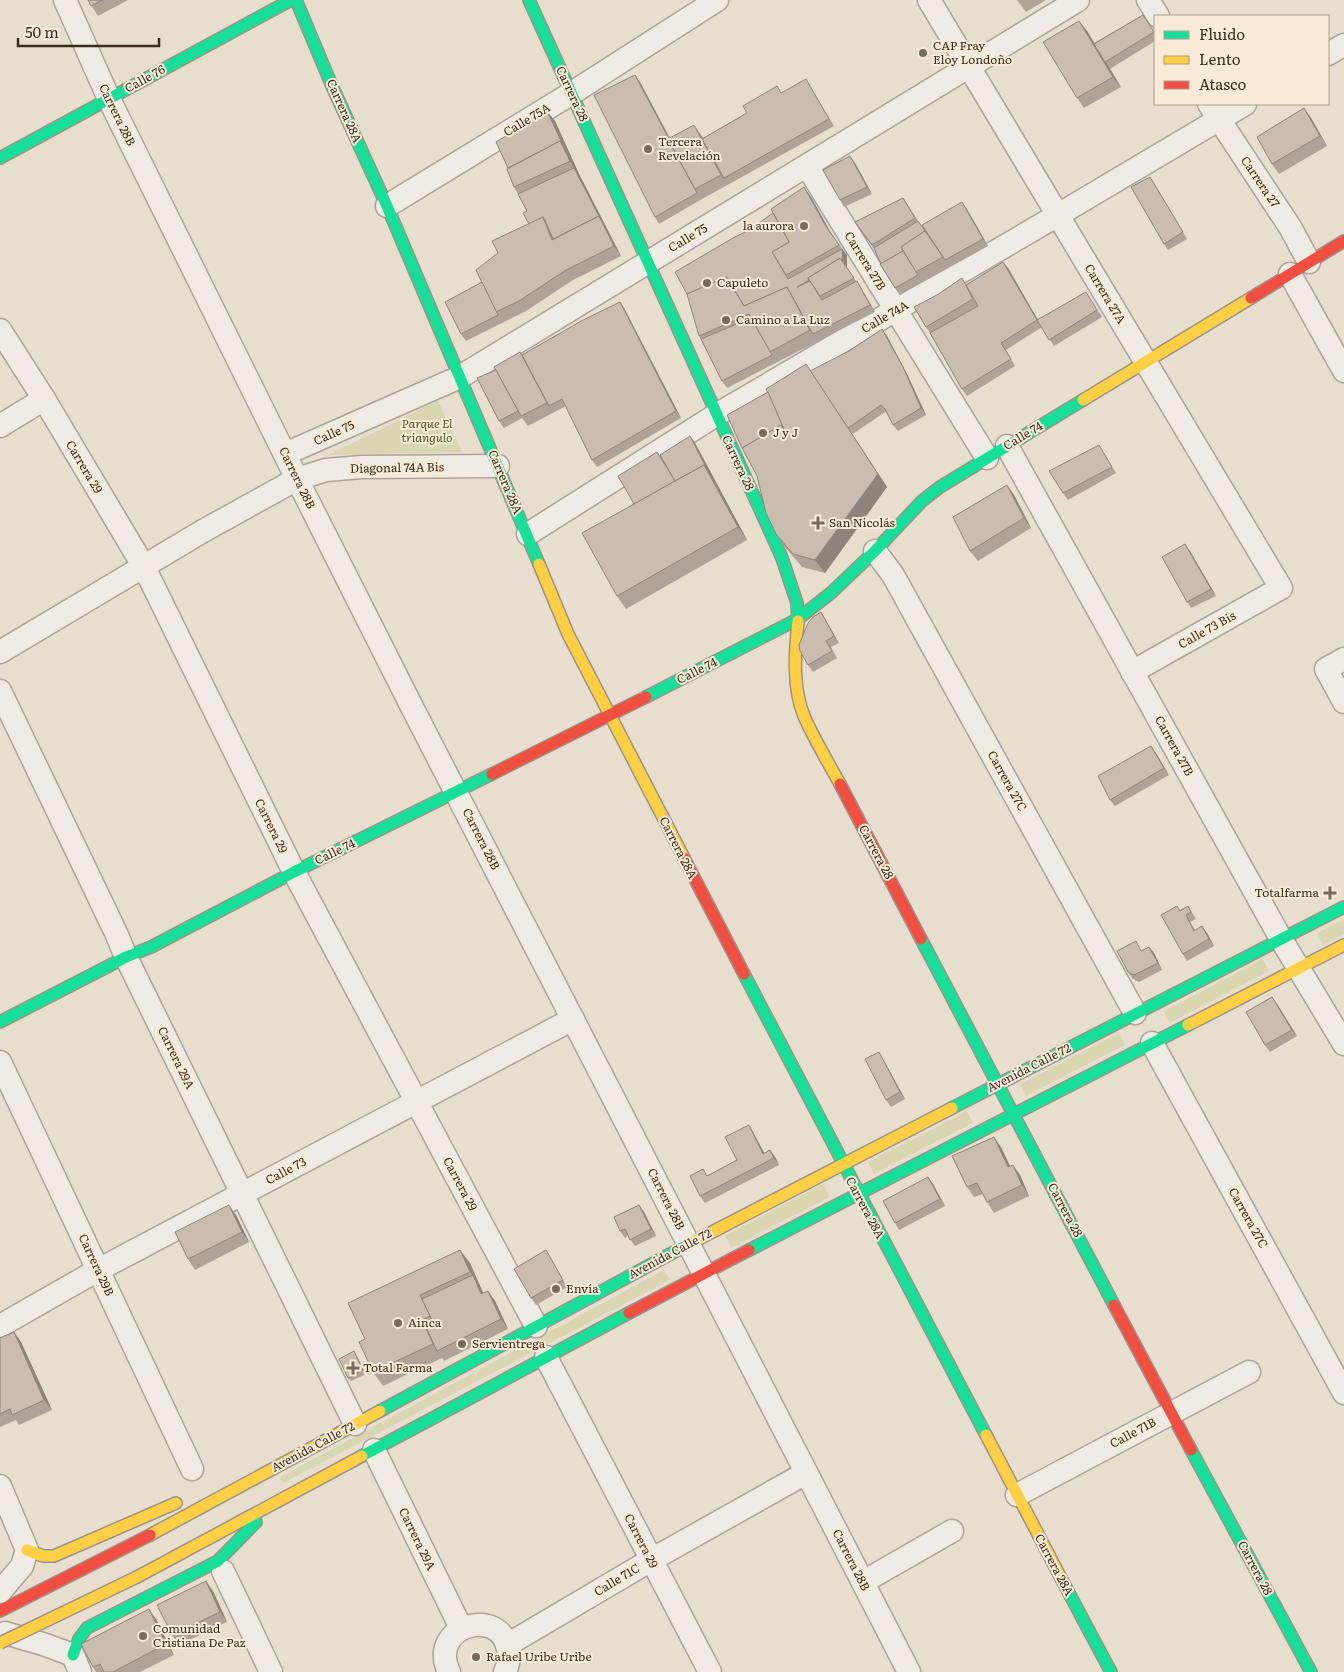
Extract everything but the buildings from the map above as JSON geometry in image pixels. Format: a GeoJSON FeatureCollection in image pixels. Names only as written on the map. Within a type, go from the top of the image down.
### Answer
{"type":"FeatureCollection","features":[{"type":"Feature","properties":{"kind":"street","name":"Carrera 28B"},"geometry":{"type":"LineString","coordinates":[[65,0],[109,99],[286,454],[297,480],[806,1474],[910,1672]]}},
{"type":"Feature","properties":{"kind":"street","name":"Calle 76"},"geometry":{"type":"LineString","coordinates":[[0,158],[291,0]]}},
{"type":"Feature","properties":{"kind":"street","name":"Carrera 28A"},"geometry":{"type":"LineString","coordinates":[[296,0],[528,534],[568,634],[842,1164],[1111,1672]]}},
{"type":"Feature","properties":{"kind":"street","name":"Carrera 28"},"geometry":{"type":"LineString","coordinates":[[529,0],[782,558],[797,603],[796,675],[798,695],[804,716],[1171,1413],[1310,1672]]}},
{"type":"Feature","properties":{"kind":"street","name":"Carrera 27A"},"geometry":{"type":"LineString","coordinates":[[929,0],[1281,588]]}},
{"type":"Feature","properties":{"kind":"street","name":"Calle 75"},"geometry":{"type":"LineString","coordinates":[[286,454],[460,377],[1078,0]]}},
{"type":"Feature","properties":{"kind":"street"},"geometry":{"type":"LineString","coordinates":[[1148,0],[1157,15]]}},
{"type":"Feature","properties":{"kind":"street","name":"Calle 75A"},"geometry":{"type":"LineString","coordinates":[[387,206],[572,93],[713,1]]}},
{"type":"Feature","properties":{"kind":"street"},"geometry":{"type":"LineString","coordinates":[[1329,53],[1344,45]]}},
{"type":"Feature","properties":{"kind":"street","name":"Calle 74A"},"geometry":{"type":"LineString","coordinates":[[528,534],[716,415],[1058,216],[1214,112],[1241,105]]}},
{"type":"Feature","properties":{"kind":"street","name":"Carrera 27"},"geometry":{"type":"LineString","coordinates":[[1214,112],[1290,227],[1309,262]]}},
{"type":"Feature","properties":{"kind":"street","name":"Carrera 27B"},"geometry":{"type":"LineString","coordinates":[[807,166],[987,458]]}},
{"type":"Feature","properties":{"kind":"street","name":"Calle 74"},"geometry":{"type":"LineString","coordinates":[[0,1022],[126,957],[151,947],[294,872],[610,716],[798,619],[832,592],[875,551],[922,501],[940,487],[1344,241]]}},
{"type":"Feature","properties":{"kind":"street"},"geometry":{"type":"LineString","coordinates":[[1290,274],[1344,371]]}},
{"type":"Feature","properties":{"kind":"street","name":"Carrera 29"},"geometry":{"type":"LineString","coordinates":[[0,330],[44,399],[144,567],[294,872],[536,1326]]}},
{"type":"Feature","properties":{"kind":"street"},"geometry":{"type":"LineString","coordinates":[[0,426],[44,399]]}},
{"type":"Feature","properties":{"kind":"street","name":"Carrera 27B"},"geometry":{"type":"LineString","coordinates":[[1007,446],[1281,939],[1344,1044]]}},
{"type":"Feature","properties":{"kind":"street","name":"Diagonal 74A Bis"},"geometry":{"type":"LineString","coordinates":[[297,480],[326,470],[362,467],[498,466]]}},
{"type":"Feature","properties":{"kind":"street"},"geometry":{"type":"LineString","coordinates":[[0,652],[203,531],[297,480]]}},
{"type":"Feature","properties":{"kind":"street","name":"Carrera 27C"},"geometry":{"type":"LineString","coordinates":[[875,551],[893,575],[1135,1013]]}},
{"type":"Feature","properties":{"kind":"street","name":"Calle 73 Bis"},"geometry":{"type":"LineString","coordinates":[[1132,672],[1281,588]]}},
{"type":"Feature","properties":{"kind":"street"},"geometry":{"type":"LineString","coordinates":[[1335,664],[1344,702]]}},
{"type":"Feature","properties":{"kind":"street","name":"Carrera 29A"},"geometry":{"type":"LineString","coordinates":[[0,691],[126,957],[356,1424]]}},
{"type":"Feature","properties":{"kind":"street","name":"Avenida Calle 72"},"geometry":{"type":"LineString","coordinates":[[0,1610],[120,1551],[689,1244],[1344,907]]}},
{"type":"Feature","properties":{"kind":"street"},"geometry":{"type":"LineString","coordinates":[[0,1642],[137,1577],[704,1273],[1344,945]]}},
{"type":"Feature","properties":{"kind":"street","name":"Calle 73"},"geometry":{"type":"LineString","coordinates":[[0,1326],[98,1270],[573,1019]]}},
{"type":"Feature","properties":{"kind":"street","name":"Carrera 27C"},"geometry":{"type":"LineString","coordinates":[[1152,1043],[1344,1393]]}},
{"type":"Feature","properties":{"kind":"street","name":"Carrera 29B"},"geometry":{"type":"LineString","coordinates":[[0,1062],[192,1469]]}},
{"type":"Feature","properties":{"kind":"street","name":"Carrera 29"},"geometry":{"type":"LineString","coordinates":[[546,1357],[710,1672]]}},
{"type":"Feature","properties":{"kind":"street","name":"Calle 71B"},"geometry":{"type":"LineString","coordinates":[[1017,1495],[1250,1372]]}},
{"type":"Feature","properties":{"kind":"street","name":"Carrera 29A"},"geometry":{"type":"LineString","coordinates":[[374,1450],[461,1628]]}},
{"type":"Feature","properties":{"kind":"street","name":"Calle 71C"},"geometry":{"type":"LineString","coordinates":[[507,1645],[651,1560],[806,1474]]}},
{"type":"Feature","properties":{"kind":"street"},"geometry":{"type":"LineString","coordinates":[[0,1486],[27,1550],[22,1566],[0,1592]]}},
{"type":"Feature","properties":{"kind":"street"},"geometry":{"type":"LineString","coordinates":[[204,1493],[233,1490]]}},
{"type":"Feature","properties":{"kind":"street"},"geometry":{"type":"LineString","coordinates":[[27,1550],[48,1558],[187,1499]]}},
{"type":"Feature","properties":{"kind":"street"},"geometry":{"type":"LineString","coordinates":[[0,1630],[7,1635],[43,1644],[76,1664],[79,1639],[87,1628],[218,1561],[272,1504]]}},
{"type":"Feature","properties":{"kind":"street"},"geometry":{"type":"LineString","coordinates":[[862,1582],[952,1531]]}},
{"type":"Feature","properties":{"kind":"street"},"geometry":{"type":"LineString","coordinates":[[223,1571],[271,1672]]}},
{"type":"Feature","properties":{"kind":"street"},"geometry":{"type":"LineString","coordinates":[[447,1672],[444,1659],[446,1647],[452,1636],[461,1628],[474,1624],[488,1626],[500,1634],[507,1645],[509,1657],[505,1672]]}},
{"type":"Feature","properties":{"kind":"green space","name":"Parque El triangulo"},"geometry":{"type":"Polygon","coordinates":[[[438,401],[462,452],[328,455],[438,401]]]}},
{"type":"Feature","properties":{"kind":"green space"},"geometry":{"type":"Polygon","coordinates":[[[1344,919],[1344,934],[1323,945],[1317,933],[1344,919]]]}},
{"type":"Feature","properties":{"kind":"green space"},"geometry":{"type":"Polygon","coordinates":[[[1263,959],[1269,971],[1170,1023],[1164,1011],[1263,959]]]}},
{"type":"Feature","properties":{"kind":"green space"},"geometry":{"type":"Polygon","coordinates":[[[1119,1033],[1125,1045],[1026,1096],[1020,1084],[1119,1033]]]}},
{"type":"Feature","properties":{"kind":"green space"},"geometry":{"type":"Polygon","coordinates":[[[967,1111],[973,1123],[874,1174],[868,1162],[967,1111]]]}},
{"type":"Feature","properties":{"kind":"green space"},"geometry":{"type":"Polygon","coordinates":[[[823,1184],[830,1197],[731,1248],[725,1236],[823,1184]]]}},
{"type":"Feature","properties":{"kind":"green space"},"geometry":{"type":"Polygon","coordinates":[[[664,1270],[670,1280],[283,1483],[280,1477],[664,1270]]]}},
{"type":"Feature","properties":{"kind":"traffic: fast"},"geometry":{"type":"LineString","coordinates":[[0,158],[291,0]]}},
{"type":"Feature","properties":{"kind":"traffic: fast"},"geometry":{"type":"LineString","coordinates":[[296,0],[332,86],[387,206],[539,564]]}},
{"type":"Feature","properties":{"kind":"traffic: fast"},"geometry":{"type":"LineString","coordinates":[[529,0],[782,558],[797,603],[798,621]]}},
{"type":"Feature","properties":{"kind":"traffic: fast"},"geometry":{"type":"LineString","coordinates":[[646,697],[798,619],[832,592],[875,551],[922,501],[940,487],[1083,400]]}},
{"type":"Feature","properties":{"kind":"traffic: fast"},"geometry":{"type":"LineString","coordinates":[[0,1022],[126,957],[151,947],[294,872],[492,774]]}},
{"type":"Feature","properties":{"kind":"traffic: fast"},"geometry":{"type":"LineString","coordinates":[[952,1108],[1344,907]]}},
{"type":"Feature","properties":{"kind":"traffic: fast"},"geometry":{"type":"LineString","coordinates":[[921,939],[1114,1305]]}},
{"type":"Feature","properties":{"kind":"traffic: fast"},"geometry":{"type":"LineString","coordinates":[[744,974],[986,1435]]}},
{"type":"Feature","properties":{"kind":"traffic: fast"},"geometry":{"type":"LineString","coordinates":[[749,1250],[1188,1025]]}},
{"type":"Feature","properties":{"kind":"traffic: fast"},"geometry":{"type":"LineString","coordinates":[[380,1411],[687,1245]]}},
{"type":"Feature","properties":{"kind":"traffic: fast"},"geometry":{"type":"LineString","coordinates":[[362,1456],[629,1313]]}},
{"type":"Feature","properties":{"kind":"traffic: fast"},"geometry":{"type":"LineString","coordinates":[[1191,1450],[1311,1672]]}},
{"type":"Feature","properties":{"kind":"traffic: fast"},"geometry":{"type":"LineString","coordinates":[[73,1655],[79,1639],[87,1628],[218,1561],[256,1522]]}},
{"type":"Feature","properties":{"kind":"traffic: fast"},"geometry":{"type":"LineString","coordinates":[[1062,1580],[1111,1672]]}},
{"type":"Feature","properties":{"kind":"traffic: slow"},"geometry":{"type":"LineString","coordinates":[[1083,400],[1251,298]]}},
{"type":"Feature","properties":{"kind":"traffic: slow"},"geometry":{"type":"LineString","coordinates":[[539,564],[568,634],[684,858]]}},
{"type":"Feature","properties":{"kind":"traffic: slow"},"geometry":{"type":"LineString","coordinates":[[798,621],[795,669],[800,705],[812,733],[840,784]]}},
{"type":"Feature","properties":{"kind":"traffic: slow"},"geometry":{"type":"LineString","coordinates":[[1188,1025],[1344,945]]}},
{"type":"Feature","properties":{"kind":"traffic: slow"},"geometry":{"type":"LineString","coordinates":[[687,1245],[952,1108]]}},
{"type":"Feature","properties":{"kind":"traffic: slow"},"geometry":{"type":"LineString","coordinates":[[150,1535],[380,1411]]}},
{"type":"Feature","properties":{"kind":"traffic: slow"},"geometry":{"type":"LineString","coordinates":[[986,1435],[1062,1580]]}},
{"type":"Feature","properties":{"kind":"traffic: slow"},"geometry":{"type":"LineString","coordinates":[[137,1577],[362,1456]]}},
{"type":"Feature","properties":{"kind":"traffic: slow"},"geometry":{"type":"LineString","coordinates":[[27,1550],[43,1556],[54,1556],[176,1503]]}},
{"type":"Feature","properties":{"kind":"traffic: slow"},"geometry":{"type":"LineString","coordinates":[[0,1643],[137,1577]]}},
{"type":"Feature","properties":{"kind":"traffic: jam"},"geometry":{"type":"LineString","coordinates":[[1251,298],[1344,241]]}},
{"type":"Feature","properties":{"kind":"traffic: jam"},"geometry":{"type":"LineString","coordinates":[[492,774],[646,697]]}},
{"type":"Feature","properties":{"kind":"traffic: jam"},"geometry":{"type":"LineString","coordinates":[[840,784],[921,939]]}},
{"type":"Feature","properties":{"kind":"traffic: jam"},"geometry":{"type":"LineString","coordinates":[[684,858],[744,974]]}},
{"type":"Feature","properties":{"kind":"traffic: jam"},"geometry":{"type":"LineString","coordinates":[[629,1313],[749,1250]]}},
{"type":"Feature","properties":{"kind":"traffic: jam"},"geometry":{"type":"LineString","coordinates":[[1114,1305],[1191,1450]]}},
{"type":"Feature","properties":{"kind":"traffic: jam"},"geometry":{"type":"LineString","coordinates":[[0,1611],[150,1535]]}},
{"type":"Feature","properties":{"kind":"place","name":"CAP Fray Eloy Londoño"},"geometry":{"type":"Point","coordinates":[923,53]}},
{"type":"Feature","properties":{"kind":"place","name":"Tercera Revelación"},"geometry":{"type":"Point","coordinates":[648,149]}},
{"type":"Feature","properties":{"kind":"place","name":"la aurora"},"geometry":{"type":"Point","coordinates":[804,226]}},
{"type":"Feature","properties":{"kind":"place","name":"Capuleto"},"geometry":{"type":"Point","coordinates":[707,283]}},
{"type":"Feature","properties":{"kind":"place","name":"Camino a La Luz"},"geometry":{"type":"Point","coordinates":[726,320]}},
{"type":"Feature","properties":{"kind":"place","name":"J y J"},"geometry":{"type":"Point","coordinates":[763,433]}},
{"type":"Feature","properties":{"kind":"place","name":"San Nicolás"},"geometry":{"type":"Point","coordinates":[818,523]}},
{"type":"Feature","properties":{"kind":"place","name":"Totalfarma"},"geometry":{"type":"Point","coordinates":[1330,893]}},
{"type":"Feature","properties":{"kind":"place","name":"Envía"},"geometry":{"type":"Point","coordinates":[556,1289]}},
{"type":"Feature","properties":{"kind":"place","name":"Ainca"},"geometry":{"type":"Point","coordinates":[398,1323]}},
{"type":"Feature","properties":{"kind":"place","name":"Servientrega"},"geometry":{"type":"Point","coordinates":[462,1344]}},
{"type":"Feature","properties":{"kind":"place","name":"Total Farma"},"geometry":{"type":"Point","coordinates":[353,1368]}},
{"type":"Feature","properties":{"kind":"place","name":"Comunidad Cristiana De Paz"},"geometry":{"type":"Point","coordinates":[143,1636]}},
{"type":"Feature","properties":{"kind":"place","name":"Rafael Uribe Uribe"},"geometry":{"type":"Point","coordinates":[476,1657]}}]}
